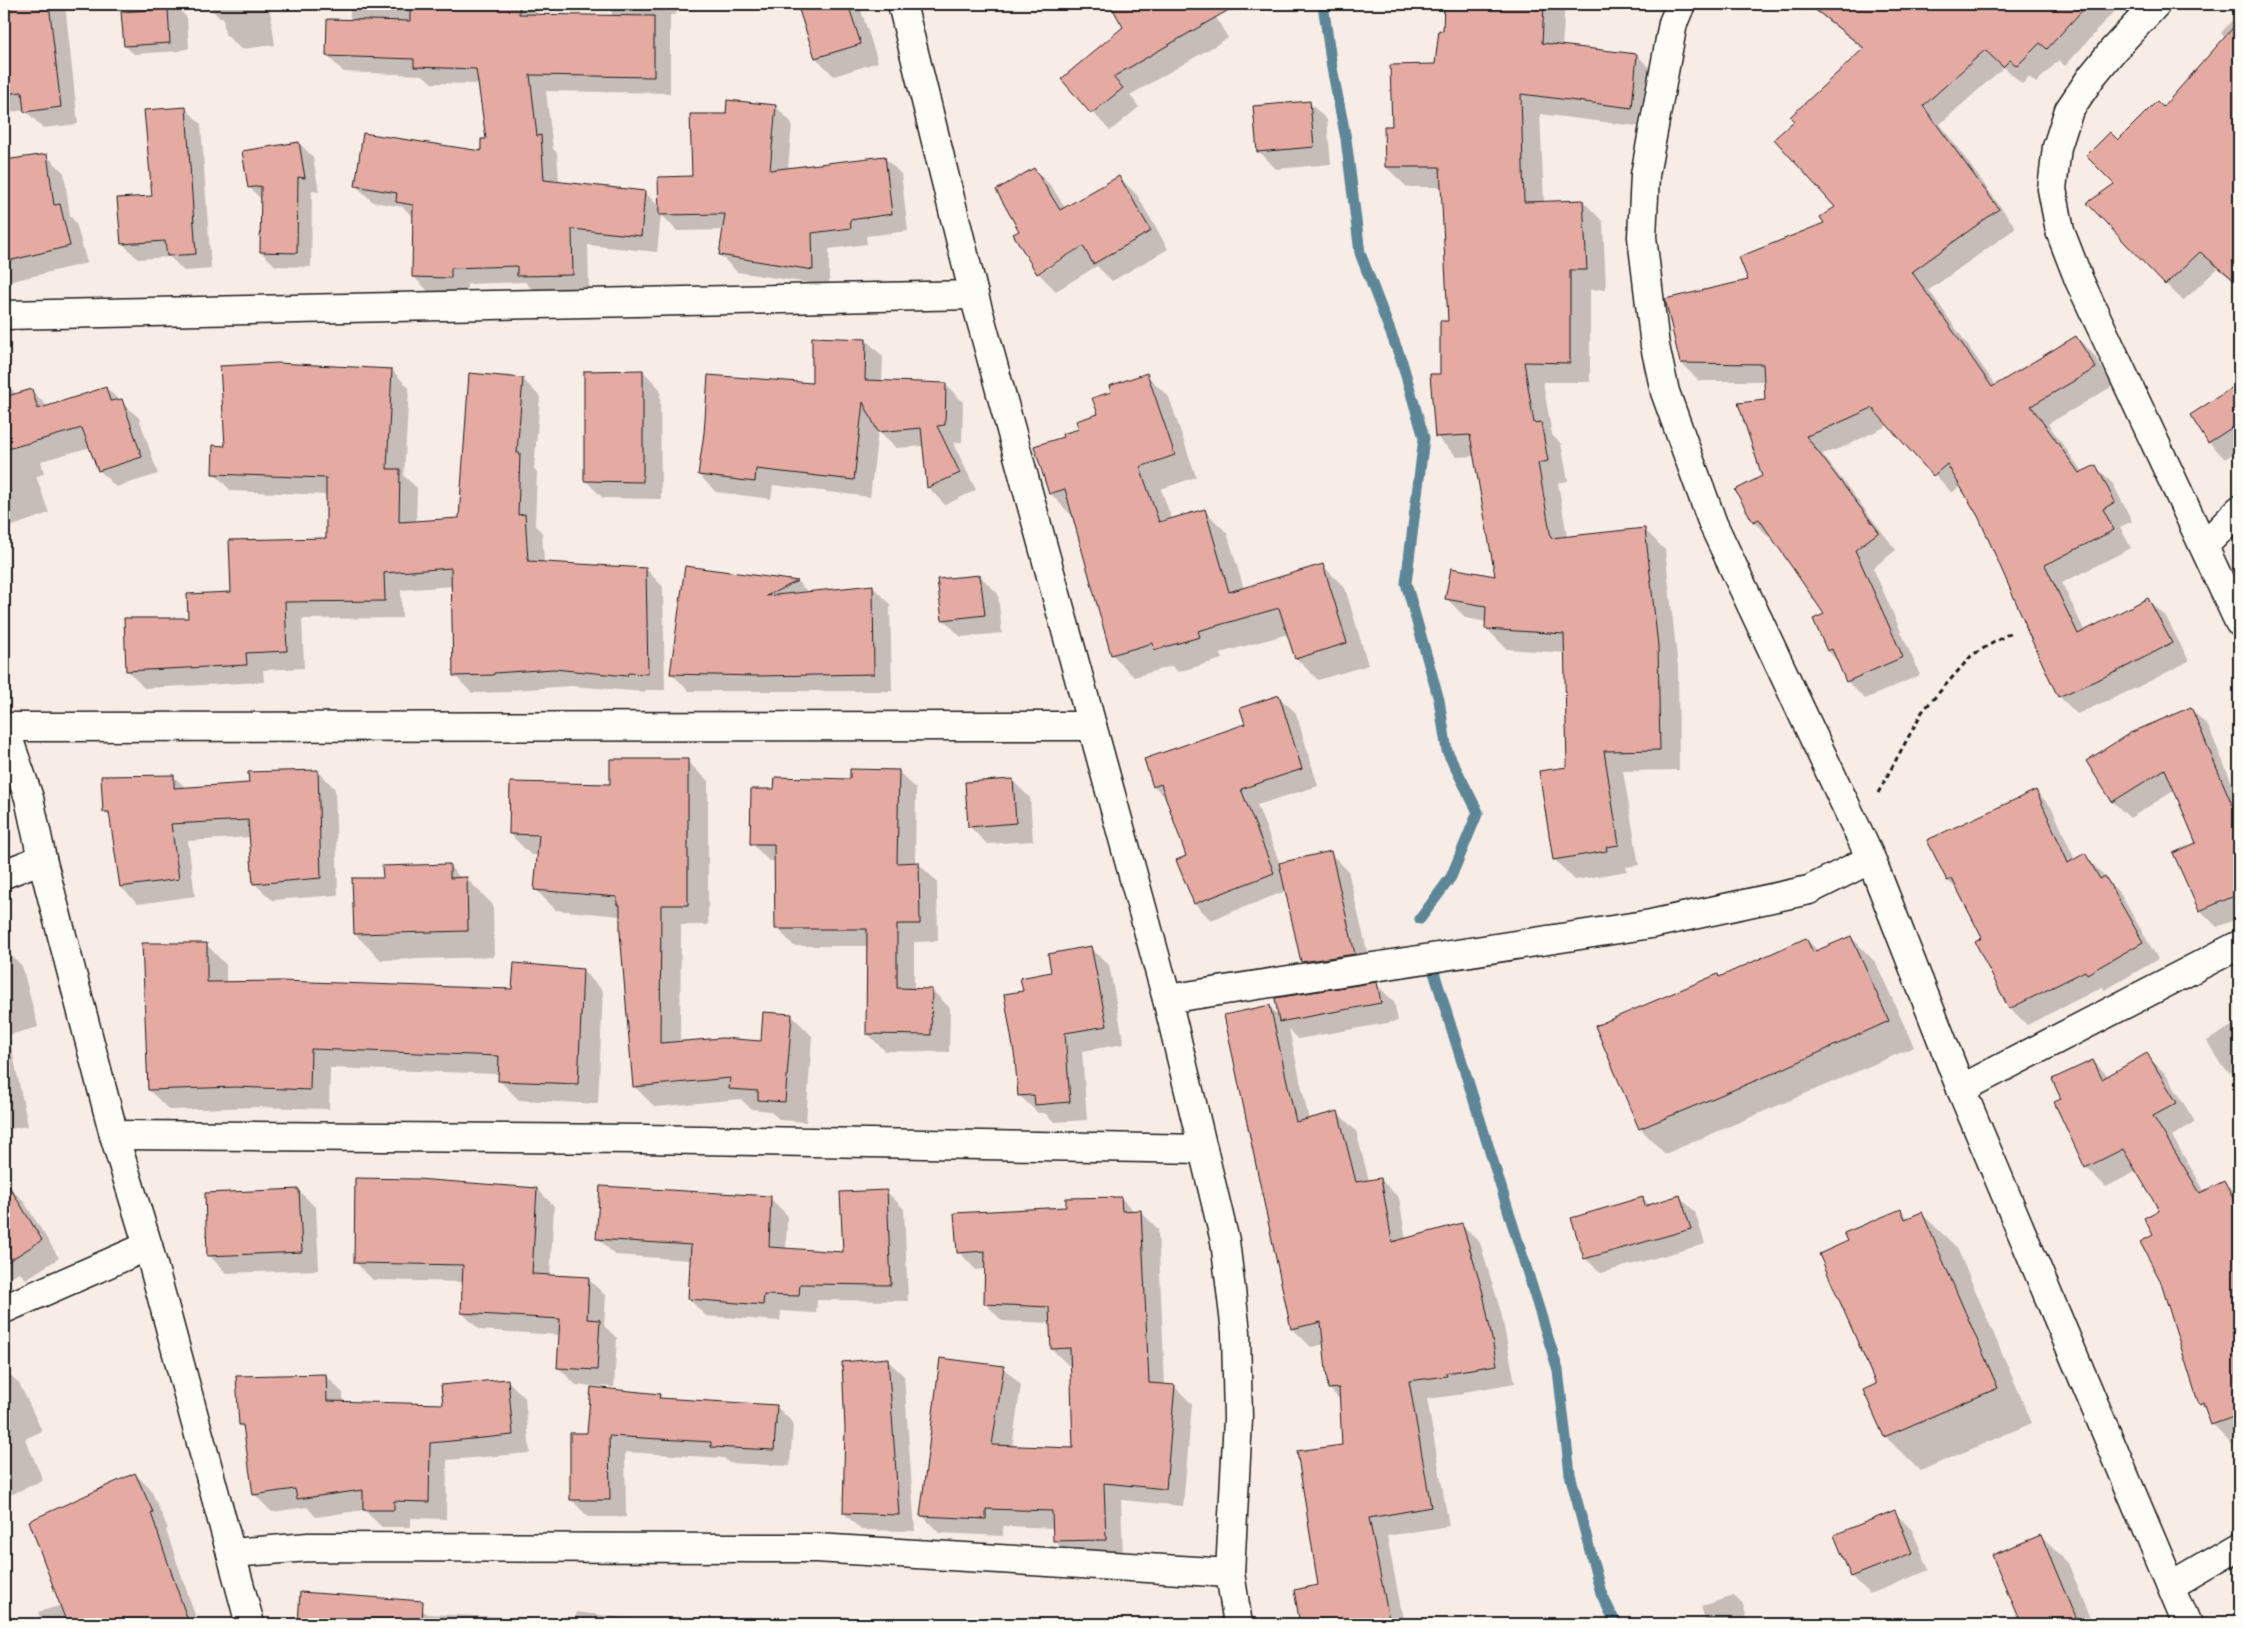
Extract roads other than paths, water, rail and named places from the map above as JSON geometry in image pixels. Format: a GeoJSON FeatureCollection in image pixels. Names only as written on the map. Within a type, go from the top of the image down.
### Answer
{"type":"FeatureCollection","features":[{"type":"Feature","properties":{"kind":"street"},"geometry":{"type":"LineString","coordinates":[[902,4],[974,296],[1167,999],[1202,1149],[1226,1241],[1236,1332],[1238,1419],[1230,1573],[1238,1624]]}},
{"type":"Feature","properties":{"kind":"street"},"geometry":{"type":"LineString","coordinates":[[1681,4],[1673,23],[1645,175],[1642,237],[1657,355],[1665,392],[1713,524],[1872,859],[1961,1089],[2187,1624]]}},
{"type":"Feature","properties":{"kind":"street"},"geometry":{"type":"LineString","coordinates":[[2156,4],[2114,49],[2069,110],[2057,147],[2052,189],[2060,232],[2079,280],[2239,622]]}},
{"type":"Feature","properties":{"kind":"street"},"geometry":{"type":"LineString","coordinates":[[4,315],[974,296]]}},
{"type":"Feature","properties":{"kind":"street"},"geometry":{"type":"LineString","coordinates":[[2204,546],[2239,510]]}},
{"type":"Feature","properties":{"kind":"street"},"geometry":{"type":"LineString","coordinates":[[250,1624],[148,1246],[114,1135],[42,859],[29,798],[4,726],[1092,726]]}},
{"type":"Feature","properties":{"kind":"street"},"geometry":{"type":"LineString","coordinates":[[4,874],[42,859]]}},
{"type":"Feature","properties":{"kind":"street"},"geometry":{"type":"LineString","coordinates":[[1167,999],[1651,924],[1809,890],[1872,859]]}},
{"type":"Feature","properties":{"kind":"street"},"geometry":{"type":"LineString","coordinates":[[1961,1089],[2239,945]]}},
{"type":"Feature","properties":{"kind":"street"},"geometry":{"type":"LineString","coordinates":[[114,1135],[643,1138],[1202,1149]]}},
{"type":"Feature","properties":{"kind":"street"},"geometry":{"type":"LineString","coordinates":[[4,1309],[148,1246]]}},
{"type":"Feature","properties":{"kind":"street"},"geometry":{"type":"LineString","coordinates":[[2171,1586],[2239,1546]]}},
{"type":"Feature","properties":{"kind":"street"},"geometry":{"type":"LineString","coordinates":[[231,1554],[309,1547],[816,1548],[1230,1573]]}},
{"type":"Feature","properties":{"kind":"waterway"},"geometry":{"type":"LineString","coordinates":[[1323,4],[1332,68],[1346,139],[1360,253],[1402,362],[1424,438],[1406,583],[1439,700],[1447,751],[1478,812],[1451,877],[1420,919]]}},
{"type":"Feature","properties":{"kind":"waterway"},"geometry":{"type":"LineString","coordinates":[[1433,969],[1558,1370],[1570,1474],[1601,1593],[1616,1624]]}}]}
